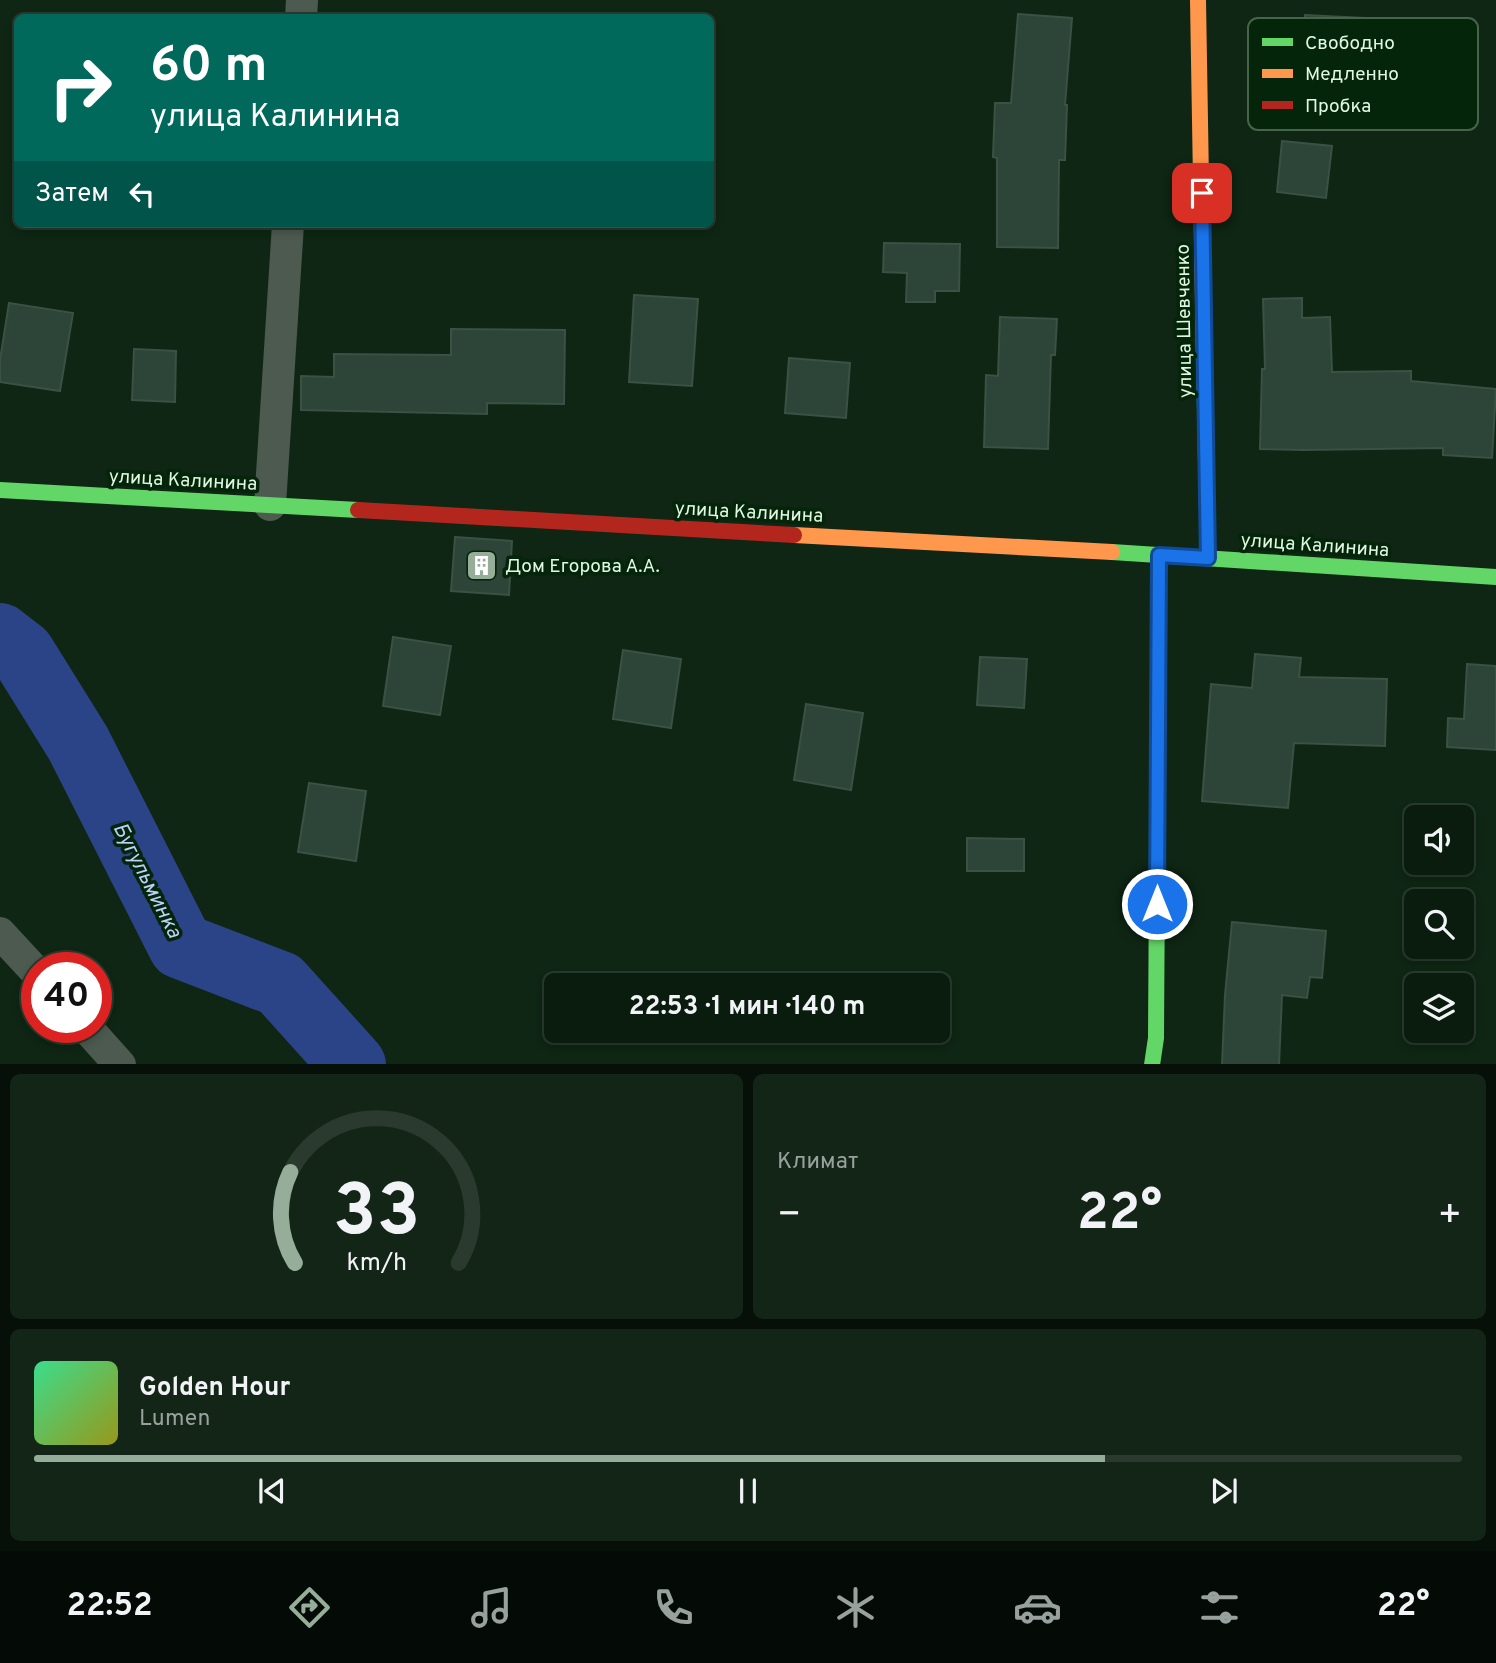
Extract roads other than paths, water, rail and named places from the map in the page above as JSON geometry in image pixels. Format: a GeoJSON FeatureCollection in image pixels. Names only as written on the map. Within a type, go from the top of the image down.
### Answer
{"type":"FeatureCollection","features":[{"type":"Feature","properties":{"kind":"main road","name":"улица Шевченко"},"geometry":{"type":"LineString","coordinates":[[1198,0],[1208,558]]}},
{"type":"Feature","properties":{"kind":"main road","name":"улица Калинина"},"geometry":{"type":"LineString","coordinates":[[0,490],[1496,576]]}},
{"type":"Feature","properties":{"kind":"main road"},"geometry":{"type":"LineString","coordinates":[[1152,1064],[1156,1038],[1159,555]]}},
{"type":"Feature","properties":{"kind":"street"},"geometry":{"type":"LineString","coordinates":[[270,505],[288,228]]}},
{"type":"Feature","properties":{"kind":"street"},"geometry":{"type":"LineString","coordinates":[[0,933],[21,956]]}},
{"type":"Feature","properties":{"kind":"street"},"geometry":{"type":"LineString","coordinates":[[100,1043],[119,1064]]}},
{"type":"Feature","properties":{"kind":"waterway","name":"Бугульминка"},"geometry":{"type":"LineString","coordinates":[[0,636],[22,653],[78,743],[181,946],[280,984],[352,1064]]}},
{"type":"Feature","properties":{"kind":"place","name":"Дом Егорова А.А."},"geometry":{"type":"Point","coordinates":[482,565]}}]}
